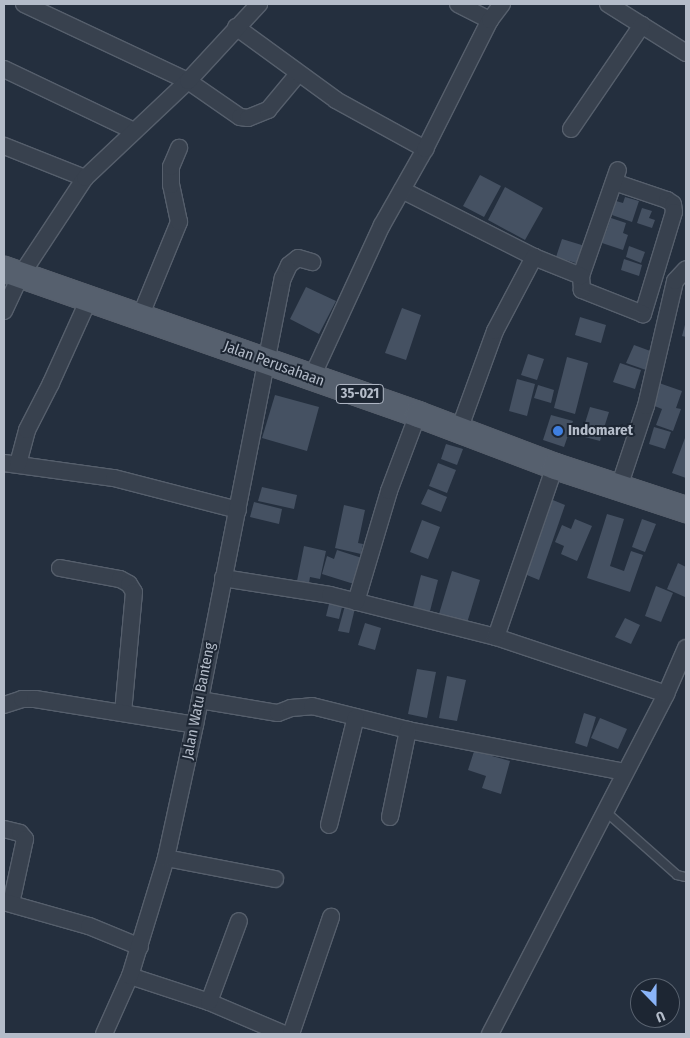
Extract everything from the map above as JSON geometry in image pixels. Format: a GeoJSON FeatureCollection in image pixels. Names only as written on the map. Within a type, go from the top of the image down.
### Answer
{"type":"FeatureCollection","features":[{"type":"Feature","properties":{"kind":"main road","name":"Jalan Perusahaan"},"geometry":{"type":"LineString","coordinates":[[21,274],[418,414],[555,466],[686,509]]}},
{"type":"Feature","properties":{"kind":"street"},"geometry":{"type":"LineString","coordinates":[[24,4],[188,81],[240,117],[248,118],[268,110],[298,74]]}},
{"type":"Feature","properties":{"kind":"street"},"geometry":{"type":"LineString","coordinates":[[4,311],[21,274],[85,178],[188,81],[258,4]]}},
{"type":"Feature","properties":{"kind":"street"},"geometry":{"type":"LineString","coordinates":[[458,4],[490,20]]}},
{"type":"Feature","properties":{"kind":"street"},"geometry":{"type":"LineString","coordinates":[[312,377],[382,225],[425,149],[490,20],[502,4]]}},
{"type":"Feature","properties":{"kind":"street"},"geometry":{"type":"LineString","coordinates":[[608,4],[686,53]]}},
{"type":"Feature","properties":{"kind":"street"},"geometry":{"type":"LineString","coordinates":[[571,129],[642,25]]}},
{"type":"Feature","properties":{"kind":"street"},"geometry":{"type":"LineString","coordinates":[[236,27],[336,100],[425,149]]}},
{"type":"Feature","properties":{"kind":"street"},"geometry":{"type":"LineString","coordinates":[[4,69],[134,131]]}},
{"type":"Feature","properties":{"kind":"street"},"geometry":{"type":"LineString","coordinates":[[4,146],[85,178]]}},
{"type":"Feature","properties":{"kind":"street"},"geometry":{"type":"LineString","coordinates":[[140,317],[178,222],[171,167],[179,148]]}},
{"type":"Feature","properties":{"kind":"street"},"geometry":{"type":"LineString","coordinates":[[643,314],[674,212],[673,204],[616,176],[581,276],[582,290],[584,293],[643,314],[664,324]]}},
{"type":"Feature","properties":{"kind":"street"},"geometry":{"type":"LineString","coordinates":[[402,190],[534,257],[581,276]]}},
{"type":"Feature","properties":{"kind":"street"},"geometry":{"type":"LineString","coordinates":[[458,430],[494,331],[534,257]]}},
{"type":"Feature","properties":{"kind":"street","name":"Jalan Watu Banteng"},"geometry":{"type":"LineString","coordinates":[[104,1034],[130,976],[166,858],[195,725],[283,278],[289,265],[298,258],[312,262]]}},
{"type":"Feature","properties":{"kind":"street"},"geometry":{"type":"LineString","coordinates":[[619,487],[646,406],[675,282],[686,269]]}},
{"type":"Feature","properties":{"kind":"street"},"geometry":{"type":"LineString","coordinates":[[89,299],[51,383],[11,463],[114,478],[238,510]]}},
{"type":"Feature","properties":{"kind":"street"},"geometry":{"type":"LineString","coordinates":[[356,602],[389,491],[418,414]]}},
{"type":"Feature","properties":{"kind":"street"},"geometry":{"type":"LineString","coordinates":[[496,638],[555,466]]}},
{"type":"Feature","properties":{"kind":"street"},"geometry":{"type":"LineString","coordinates":[[60,568],[120,579],[129,584],[134,592],[123,712]]}},
{"type":"Feature","properties":{"kind":"street"},"geometry":{"type":"LineString","coordinates":[[223,578],[330,595],[496,638],[666,694]]}},
{"type":"Feature","properties":{"kind":"street"},"geometry":{"type":"LineString","coordinates":[[490,1034],[666,694],[686,648]]}},
{"type":"Feature","properties":{"kind":"street"},"geometry":{"type":"LineString","coordinates":[[4,705],[22,699],[35,699],[195,725]]}},
{"type":"Feature","properties":{"kind":"street"},"geometry":{"type":"LineString","coordinates":[[200,700],[278,713],[291,708],[312,706],[408,730],[624,772]]}},
{"type":"Feature","properties":{"kind":"street"},"geometry":{"type":"LineString","coordinates":[[329,825],[356,717]]}},
{"type":"Feature","properties":{"kind":"street"},"geometry":{"type":"LineString","coordinates":[[390,817],[408,730]]}},
{"type":"Feature","properties":{"kind":"street"},"geometry":{"type":"LineString","coordinates":[[4,829],[20,833],[25,839],[8,904],[88,926],[140,947]]}},
{"type":"Feature","properties":{"kind":"street"},"geometry":{"type":"LineString","coordinates":[[166,858],[275,879]]}},
{"type":"Feature","properties":{"kind":"street"},"geometry":{"type":"LineString","coordinates":[[292,1034],[331,917]]}},
{"type":"Feature","properties":{"kind":"street"},"geometry":{"type":"LineString","coordinates":[[208,1002],[239,922]]}},
{"type":"Feature","properties":{"kind":"street"},"geometry":{"type":"LineString","coordinates":[[130,976],[208,1002],[284,1034]]}},
{"type":"Feature","properties":{"kind":"lane"},"geometry":{"type":"LineString","coordinates":[[604,811],[676,874],[686,877]]}},
{"type":"Feature","properties":{"kind":"building"},"geometry":{"type":"Polygon","coordinates":[[[480,175],[501,186],[484,217],[463,206],[480,175]]]}},
{"type":"Feature","properties":{"kind":"building"},"geometry":{"type":"Polygon","coordinates":[[[505,187],[543,208],[525,240],[488,220],[505,187]]]}},
{"type":"Feature","properties":{"kind":"building"},"geometry":{"type":"Polygon","coordinates":[[[625,197],[639,201],[632,222],[612,215],[616,201],[623,203],[625,197]]]}},
{"type":"Feature","properties":{"kind":"building"},"geometry":{"type":"Polygon","coordinates":[[[642,208],[652,211],[649,218],[655,220],[652,228],[637,223],[642,208]]]}},
{"type":"Feature","properties":{"kind":"building"},"geometry":{"type":"Polygon","coordinates":[[[611,218],[626,223],[623,233],[628,235],[623,250],[602,243],[611,218]]]}},
{"type":"Feature","properties":{"kind":"building"},"geometry":{"type":"Polygon","coordinates":[[[562,239],[585,246],[579,264],[556,257],[562,239]]]}},
{"type":"Feature","properties":{"kind":"building"},"geometry":{"type":"Polygon","coordinates":[[[629,246],[645,252],[641,263],[626,257],[629,246]]]}},
{"type":"Feature","properties":{"kind":"building"},"geometry":{"type":"Polygon","coordinates":[[[624,259],[642,265],[639,276],[621,270],[624,259]]]}},
{"type":"Feature","properties":{"kind":"building"},"geometry":{"type":"Polygon","coordinates":[[[306,287],[336,301],[319,334],[290,319],[306,287]]]}},
{"type":"Feature","properties":{"kind":"building"},"geometry":{"type":"Polygon","coordinates":[[[402,308],[421,315],[406,360],[385,353],[402,308]]]}},
{"type":"Feature","properties":{"kind":"building"},"geometry":{"type":"Polygon","coordinates":[[[580,317],[606,325],[601,343],[575,335],[580,317]]]}},
{"type":"Feature","properties":{"kind":"building"},"geometry":{"type":"Polygon","coordinates":[[[686,321],[686,337],[682,336],[686,321]]]}},
{"type":"Feature","properties":{"kind":"building"},"geometry":{"type":"Polygon","coordinates":[[[634,345],[653,352],[646,370],[626,363],[634,345]]]}},
{"type":"Feature","properties":{"kind":"building"},"geometry":{"type":"Polygon","coordinates":[[[528,354],[544,359],[537,380],[521,375],[528,354]]]}},
{"type":"Feature","properties":{"kind":"building"},"geometry":{"type":"Polygon","coordinates":[[[567,357],[588,363],[575,414],[554,408],[567,357]]]}},
{"type":"Feature","properties":{"kind":"building"},"geometry":{"type":"Polygon","coordinates":[[[620,363],[641,370],[635,389],[613,382],[620,363]]]}},
{"type":"Feature","properties":{"kind":"building"},"geometry":{"type":"Polygon","coordinates":[[[517,379],[535,384],[527,416],[509,411],[517,379]]]}},
{"type":"Feature","properties":{"kind":"building"},"geometry":{"type":"Polygon","coordinates":[[[659,383],[682,391],[676,408],[681,409],[673,431],[656,425],[662,409],[652,405],[659,383]]]}},
{"type":"Feature","properties":{"kind":"building"},"geometry":{"type":"Polygon","coordinates":[[[538,385],[554,390],[551,403],[534,398],[538,385]]]}},
{"type":"Feature","properties":{"kind":"building"},"geometry":{"type":"Polygon","coordinates":[[[275,395],[319,407],[307,451],[262,438],[275,395]]]}},
{"type":"Feature","properties":{"kind":"building"},"geometry":{"type":"Polygon","coordinates":[[[590,407],[609,412],[600,441],[581,436],[590,407]]]}},
{"type":"Feature","properties":{"kind":"building","name":"Indomaret"},"geometry":{"type":"Polygon","coordinates":[[[551,415],[573,421],[564,447],[543,440],[551,415]]]}},
{"type":"Feature","properties":{"kind":"building"},"geometry":{"type":"Polygon","coordinates":[[[654,427],[671,432],[665,449],[649,444],[654,427]]]}},
{"type":"Feature","properties":{"kind":"building"},"geometry":{"type":"Polygon","coordinates":[[[686,438],[686,478],[672,473],[686,438]]]}},
{"type":"Feature","properties":{"kind":"building"},"geometry":{"type":"Polygon","coordinates":[[[446,444],[463,449],[457,465],[441,459],[446,444]]]}},
{"type":"Feature","properties":{"kind":"building"},"geometry":{"type":"Polygon","coordinates":[[[438,463],[456,470],[447,493],[429,486],[438,463]]]}},
{"type":"Feature","properties":{"kind":"building"},"geometry":{"type":"Polygon","coordinates":[[[262,487],[297,495],[294,509],[258,501],[262,487]]]}},
{"type":"Feature","properties":{"kind":"building"},"geometry":{"type":"Polygon","coordinates":[[[428,489],[447,497],[441,512],[421,504],[428,489]]]}},
{"type":"Feature","properties":{"kind":"building"},"geometry":{"type":"Polygon","coordinates":[[[548,498],[565,505],[539,580],[522,573],[548,498]]]}},
{"type":"Feature","properties":{"kind":"building"},"geometry":{"type":"Polygon","coordinates":[[[254,502],[282,509],[279,524],[250,517],[254,502]]]}},
{"type":"Feature","properties":{"kind":"building"},"geometry":{"type":"Polygon","coordinates":[[[344,505],[365,510],[358,543],[363,544],[361,554],[335,548],[344,505]]]}},
{"type":"Feature","properties":{"kind":"building"},"geometry":{"type":"Polygon","coordinates":[[[607,514],[624,519],[610,566],[624,571],[631,551],[643,555],[630,592],[587,578],[607,514]]]}},
{"type":"Feature","properties":{"kind":"building"},"geometry":{"type":"Polygon","coordinates":[[[575,519],[592,526],[577,561],[561,554],[564,546],[555,542],[562,525],[571,529],[575,519]]]}},
{"type":"Feature","properties":{"kind":"building"},"geometry":{"type":"Polygon","coordinates":[[[642,519],[656,524],[645,552],[632,547],[642,519]]]}},
{"type":"Feature","properties":{"kind":"building"},"geometry":{"type":"Polygon","coordinates":[[[422,520],[440,527],[428,559],[410,552],[422,520]]]}},
{"type":"Feature","properties":{"kind":"building"},"geometry":{"type":"Polygon","coordinates":[[[304,546],[326,551],[320,579],[310,577],[309,583],[297,581],[304,546]]]}},
{"type":"Feature","properties":{"kind":"building"},"geometry":{"type":"Polygon","coordinates":[[[337,550],[362,558],[354,584],[322,574],[327,556],[334,559],[337,550]]]}},
{"type":"Feature","properties":{"kind":"building"},"geometry":{"type":"Polygon","coordinates":[[[678,563],[686,567],[685,597],[667,589],[678,563]]]}},
{"type":"Feature","properties":{"kind":"building"},"geometry":{"type":"Polygon","coordinates":[[[452,571],[480,580],[467,623],[439,614],[452,571]]]}},
{"type":"Feature","properties":{"kind":"building"},"geometry":{"type":"Polygon","coordinates":[[[421,575],[438,580],[429,615],[412,611],[421,575]]]}},
{"type":"Feature","properties":{"kind":"building"},"geometry":{"type":"Polygon","coordinates":[[[656,586],[673,593],[661,622],[645,616],[656,586]]]}},
{"type":"Feature","properties":{"kind":"building"},"geometry":{"type":"Polygon","coordinates":[[[344,599],[339,619],[326,616],[330,600],[344,599]]]}},
{"type":"Feature","properties":{"kind":"building"},"geometry":{"type":"Polygon","coordinates":[[[346,602],[356,604],[349,633],[338,631],[346,602]]]}},
{"type":"Feature","properties":{"kind":"building"},"geometry":{"type":"Polygon","coordinates":[[[625,618],[640,625],[631,644],[615,637],[625,618]]]}},
{"type":"Feature","properties":{"kind":"building"},"geometry":{"type":"Polygon","coordinates":[[[365,623],[381,628],[375,650],[358,645],[365,623]]]}},
{"type":"Feature","properties":{"kind":"building"},"geometry":{"type":"Polygon","coordinates":[[[417,669],[436,672],[427,718],[408,714],[417,669]]]}},
{"type":"Feature","properties":{"kind":"building"},"geometry":{"type":"Polygon","coordinates":[[[447,676],[466,680],[457,721],[439,718],[447,676]]]}},
{"type":"Feature","properties":{"kind":"building"},"geometry":{"type":"Polygon","coordinates":[[[584,713],[596,717],[587,747],[575,743],[584,713]]]}},
{"type":"Feature","properties":{"kind":"building"},"geometry":{"type":"Polygon","coordinates":[[[600,718],[627,729],[618,749],[591,738],[600,718]]]}},
{"type":"Feature","properties":{"kind":"building"},"geometry":{"type":"Polygon","coordinates":[[[476,745],[494,750],[492,756],[510,761],[501,794],[482,788],[486,776],[468,770],[476,745]]]}},
{"type":"Feature","properties":{"kind":"place","name":"Indomaret"},"geometry":{"type":"Point","coordinates":[558,431]}}]}
